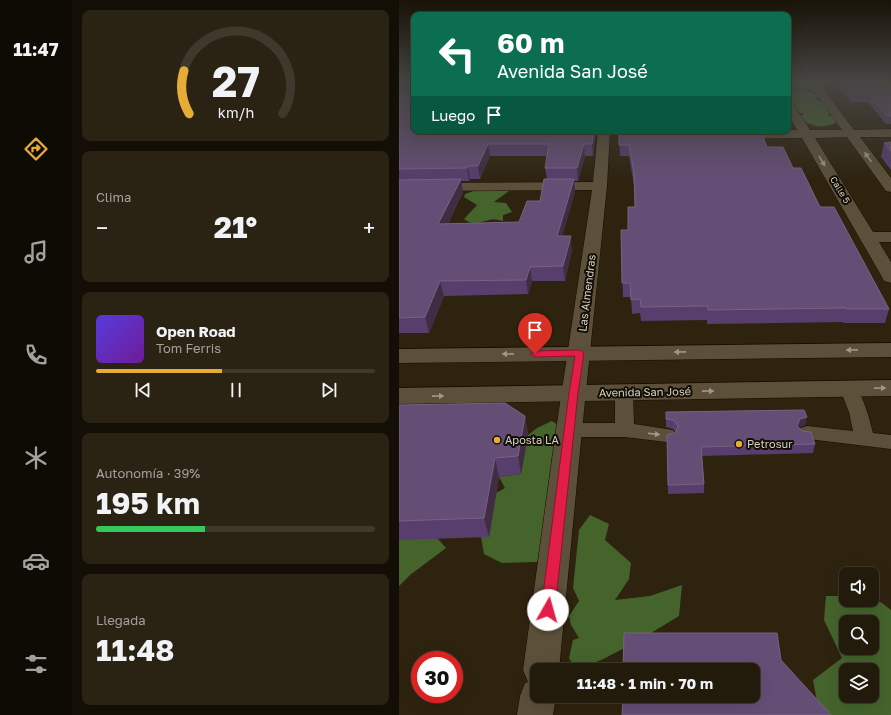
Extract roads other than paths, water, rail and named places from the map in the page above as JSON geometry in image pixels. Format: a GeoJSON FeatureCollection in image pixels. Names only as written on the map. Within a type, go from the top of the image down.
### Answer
{"type":"FeatureCollection","features":[{"type":"Feature","properties":{"kind":"street","name":"Calle 5"},"geometry":{"type":"LineString","coordinates":[[794,114],[891,277]]}},
{"type":"Feature","properties":{"kind":"street"},"geometry":{"type":"LineString","coordinates":[[837,114],[891,188]]}},
{"type":"Feature","properties":{"kind":"street"},"geometry":{"type":"LineString","coordinates":[[721,136],[891,133]]}},
{"type":"Feature","properties":{"kind":"street","name":"Las Almendras"},"geometry":{"type":"LineString","coordinates":[[542,663],[573,393],[580,353],[600,186],[609,135]]}},
{"type":"Feature","properties":{"kind":"street"},"geometry":{"type":"LineString","coordinates":[[399,187],[600,186]]}},
{"type":"Feature","properties":{"kind":"street"},"geometry":{"type":"LineString","coordinates":[[867,237],[891,237]]}},
{"type":"Feature","properties":{"kind":"street"},"geometry":{"type":"LineString","coordinates":[[399,356],[891,350]]}},
{"type":"Feature","properties":{"kind":"street","name":"Avenida San José"},"geometry":{"type":"LineString","coordinates":[[399,396],[891,388]]}},
{"type":"Feature","properties":{"kind":"street"},"geometry":{"type":"LineString","coordinates":[[535,715],[537,703]]}},
{"type":"Feature","properties":{"kind":"lane"},"geometry":{"type":"LineString","coordinates":[[849,389],[858,412],[865,439]]}},
{"type":"Feature","properties":{"kind":"lane"},"geometry":{"type":"LineString","coordinates":[[624,393],[625,430]]}},
{"type":"Feature","properties":{"kind":"lane"},"geometry":{"type":"LineString","coordinates":[[569,430],[625,430],[666,435]]}},
{"type":"Feature","properties":{"kind":"lane"},"geometry":{"type":"LineString","coordinates":[[807,433],[891,442]]}},
{"type":"Feature","properties":{"kind":"place","name":"Aposta LA"},"geometry":{"type":"Point","coordinates":[497,440]}},
{"type":"Feature","properties":{"kind":"place","name":"Petrosur"},"geometry":{"type":"Point","coordinates":[739,444]}}]}
